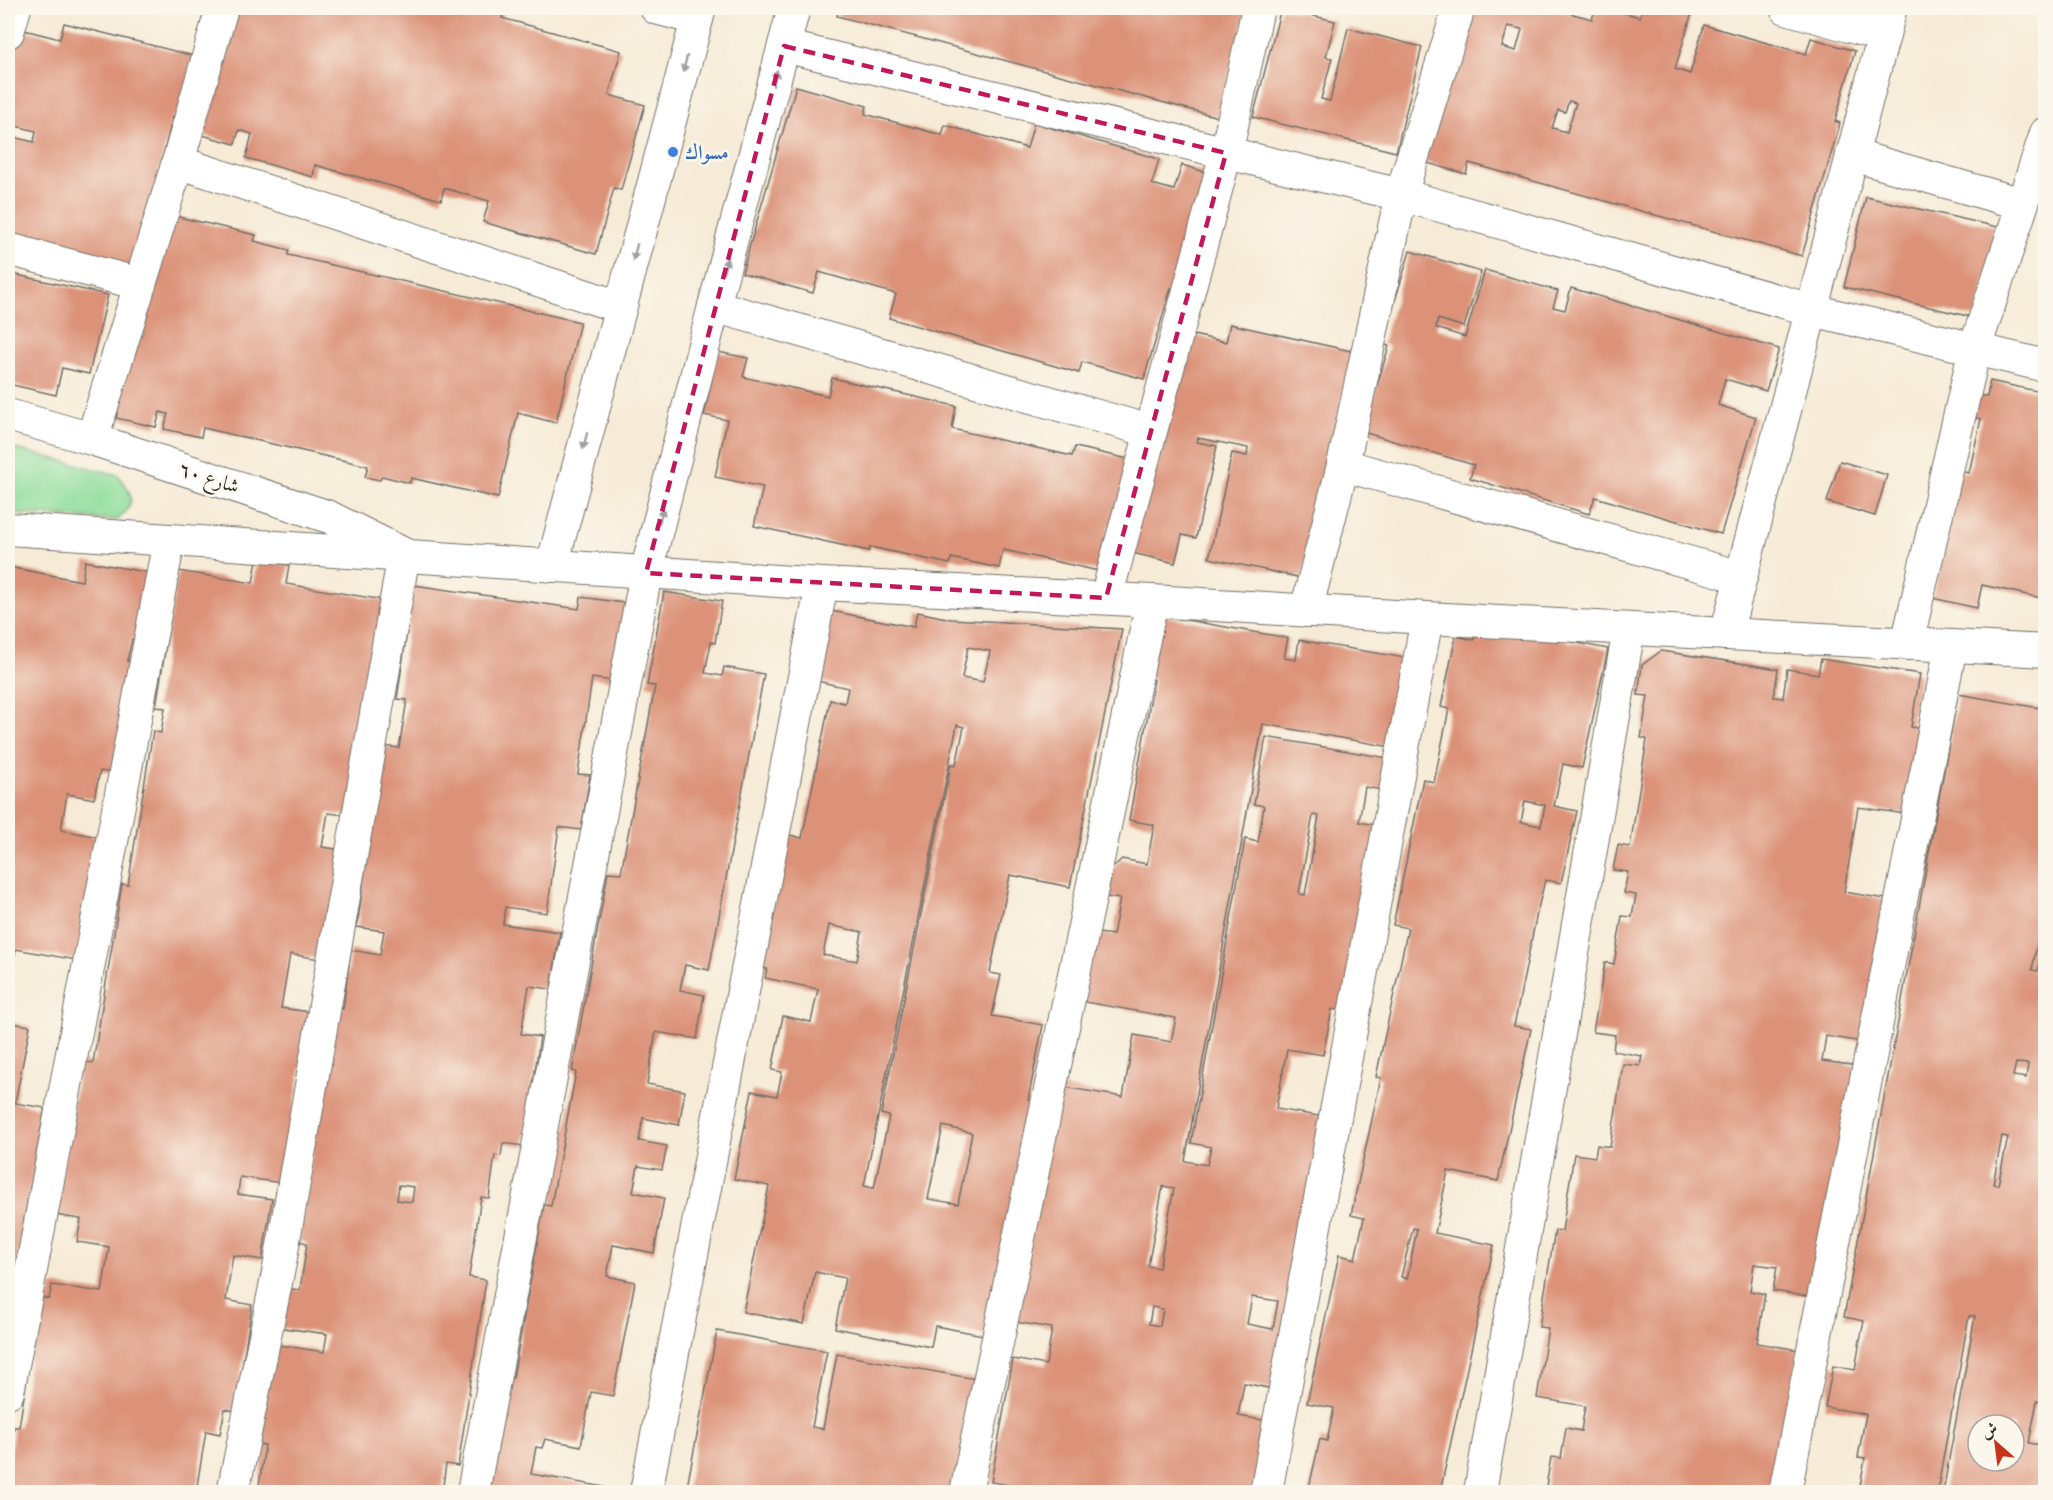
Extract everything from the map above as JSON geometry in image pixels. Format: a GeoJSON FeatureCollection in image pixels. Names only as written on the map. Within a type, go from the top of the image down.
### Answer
{"type":"FeatureCollection","features":[{"type":"Feature","properties":{"kind":"street"},"geometry":{"type":"LineString","coordinates":[[8,33],[15,8]]}},
{"type":"Feature","properties":{"kind":"street"},"geometry":{"type":"LineString","coordinates":[[92,439],[178,162],[222,8]]}},
{"type":"Feature","properties":{"kind":"street"},"geometry":{"type":"LineString","coordinates":[[552,566],[699,13],[656,8]]}},
{"type":"Feature","properties":{"kind":"street"},"geometry":{"type":"LineString","coordinates":[[473,1492],[646,573],[714,306],[794,8]]}},
{"type":"Feature","properties":{"kind":"street"},"geometry":{"type":"LineString","coordinates":[[1106,598],[1226,153],[1258,8]]}},
{"type":"Feature","properties":{"kind":"street"},"geometry":{"type":"LineString","coordinates":[[1306,611],[1343,465],[1401,195],[1459,8]]}},
{"type":"Feature","properties":{"kind":"street"},"geometry":{"type":"LineString","coordinates":[[1726,634],[1888,22],[1786,8]]}},
{"type":"Feature","properties":{"kind":"street"},"geometry":{"type":"LineString","coordinates":[[784,46],[1401,195],[1812,310],[2046,366]]}},
{"type":"Feature","properties":{"kind":"street"},"geometry":{"type":"LineString","coordinates":[[1907,644],[1975,348],[2046,133]]}},
{"type":"Feature","properties":{"kind":"street"},"geometry":{"type":"LineString","coordinates":[[1852,155],[2022,204]]}},
{"type":"Feature","properties":{"kind":"street"},"geometry":{"type":"LineString","coordinates":[[178,162],[620,307]]}},
{"type":"Feature","properties":{"kind":"street"},"geometry":{"type":"LineString","coordinates":[[8,249],[140,284]]}},
{"type":"Feature","properties":{"kind":"street"},"geometry":{"type":"LineString","coordinates":[[714,306],[1150,430]]}},
{"type":"Feature","properties":{"kind":"street","name":"شارع ٦٠"},"geometry":{"type":"LineString","coordinates":[[8,415],[92,439],[329,517],[404,554]]}},
{"type":"Feature","properties":{"kind":"street"},"geometry":{"type":"LineString","coordinates":[[1343,465],[1741,577]]}},
{"type":"Feature","properties":{"kind":"street"},"geometry":{"type":"LineString","coordinates":[[8,529],[822,584],[2046,651]]}},
{"type":"Feature","properties":{"kind":"street"},"geometry":{"type":"LineString","coordinates":[[8,1392],[169,540]]}},
{"type":"Feature","properties":{"kind":"street"},"geometry":{"type":"LineString","coordinates":[[233,1492],[280,1263],[404,554]]}},
{"type":"Feature","properties":{"kind":"street"},"geometry":{"type":"LineString","coordinates":[[646,1492],[822,584]]}},
{"type":"Feature","properties":{"kind":"street"},"geometry":{"type":"LineString","coordinates":[[966,1492],[1152,601]]}},
{"type":"Feature","properties":{"kind":"street"},"geometry":{"type":"LineString","coordinates":[[1266,1492],[1427,618]]}},
{"type":"Feature","properties":{"kind":"street"},"geometry":{"type":"LineString","coordinates":[[1480,1492],[1629,629]]}},
{"type":"Feature","properties":{"kind":"street"},"geometry":{"type":"LineString","coordinates":[[1785,1492],[1951,646]]}},
{"type":"Feature","properties":{"kind":"highlighted area"},"geometry":{"type":"Polygon","coordinates":[[[784,46],[1226,153],[1106,598],[646,573],[784,46]]]}},
{"type":"Feature","properties":{"kind":"green space"},"geometry":{"type":"Polygon","coordinates":[[[8,447],[118,475],[130,493],[128,509],[117,520],[8,513],[8,447]]]}},
{"type":"Feature","properties":{"kind":"building"},"geometry":{"type":"Polygon","coordinates":[[[231,8],[505,8],[502,18],[621,51],[609,95],[645,105],[621,190],[614,188],[596,254],[483,222],[489,201],[444,188],[441,200],[315,165],[313,177],[246,158],[252,134],[239,130],[235,144],[195,133],[231,8]]]}},
{"type":"Feature","properties":{"kind":"building"},"geometry":{"type":"Polygon","coordinates":[[[839,8],[1247,8],[1218,117],[837,16],[839,8]]]}},
{"type":"Feature","properties":{"kind":"building"},"geometry":{"type":"Polygon","coordinates":[[[1281,8],[1335,21],[1326,57],[1332,58],[1321,99],[1330,101],[1348,28],[1422,47],[1396,152],[1253,117],[1281,8]]]}},
{"type":"Feature","properties":{"kind":"building"},"geometry":{"type":"Polygon","coordinates":[[[1412,8],[1452,8],[1450,17],[1412,8]]]}},
{"type":"Feature","properties":{"kind":"building"},"geometry":{"type":"Polygon","coordinates":[[[1468,8],[1559,8],[1558,10],[1592,19],[1596,8],[1607,8],[1640,17],[1642,8],[1672,8],[1692,13],[1675,69],[1690,74],[1704,25],[1806,54],[1811,38],[1855,51],[1835,121],[1840,123],[1802,256],[1469,163],[1466,174],[1424,162],[1468,8]],[[1508,26],[1502,47],[1516,51],[1522,29],[1508,26]],[[1569,101],[1565,112],[1558,110],[1552,128],[1567,132],[1576,103],[1569,101]]]}},
{"type":"Feature","properties":{"kind":"building"},"geometry":{"type":"Polygon","coordinates":[[[64,23],[194,56],[179,118],[173,116],[134,269],[8,237],[8,45],[12,27],[60,39],[64,23]],[[16,126],[13,137],[34,142],[36,131],[16,126]]]}},
{"type":"Feature","properties":{"kind":"building"},"geometry":{"type":"Polygon","coordinates":[[[796,86],[867,106],[865,114],[942,135],[945,125],[1027,148],[1034,123],[1159,159],[1152,184],[1174,190],[1182,165],[1215,175],[1182,291],[1171,288],[1144,379],[1082,362],[1079,373],[889,318],[896,294],[819,272],[813,293],[742,273],[796,86]]]}},
{"type":"Feature","properties":{"kind":"building"},"geometry":{"type":"Polygon","coordinates":[[[1866,197],[1998,227],[1976,318],[1844,287],[1866,197]]]}},
{"type":"Feature","properties":{"kind":"building"},"geometry":{"type":"Polygon","coordinates":[[[166,214],[256,235],[254,241],[289,250],[288,255],[580,322],[556,423],[518,413],[498,498],[411,478],[410,483],[382,476],[380,480],[365,477],[368,466],[203,428],[201,437],[164,429],[168,414],[160,412],[156,427],[116,418],[166,214]]]}},
{"type":"Feature","properties":{"kind":"building"},"geometry":{"type":"Polygon","coordinates":[[[1410,251],[1481,272],[1464,327],[1438,319],[1436,328],[1465,337],[1485,270],[1558,291],[1553,307],[1565,310],[1571,288],[1779,349],[1766,391],[1725,379],[1718,405],[1756,417],[1721,534],[1595,497],[1589,514],[1470,478],[1474,465],[1363,432],[1389,346],[1382,344],[1410,251]]]}},
{"type":"Feature","properties":{"kind":"building"},"geometry":{"type":"Polygon","coordinates":[[[8,273],[108,295],[89,374],[62,368],[56,395],[8,384],[8,273]]]}},
{"type":"Feature","properties":{"kind":"building"},"geometry":{"type":"Polygon","coordinates":[[[1230,324],[1360,353],[1346,380],[1302,578],[1209,558],[1232,453],[1247,456],[1248,448],[1198,438],[1197,442],[1217,446],[1196,538],[1182,535],[1175,563],[1128,552],[1184,333],[1226,342],[1230,324]]]}},
{"type":"Feature","properties":{"kind":"building"},"geometry":{"type":"Polygon","coordinates":[[[718,352],[748,358],[743,377],[828,396],[832,378],[956,406],[952,429],[1072,456],[1075,447],[1133,460],[1117,527],[1109,525],[1099,571],[1003,550],[999,568],[951,558],[950,564],[870,547],[869,551],[754,526],[763,487],[715,477],[727,420],[704,415],[718,352]]]}},
{"type":"Feature","properties":{"kind":"building"},"geometry":{"type":"Polygon","coordinates":[[[1990,381],[2046,393],[2046,504],[2043,517],[2046,518],[2046,599],[1982,585],[1977,608],[1932,598],[1960,471],[1969,473],[1981,419],[1969,416],[1974,394],[1987,397],[1990,381]]]}},
{"type":"Feature","properties":{"kind":"building"},"geometry":{"type":"Polygon","coordinates":[[[1840,461],[1887,475],[1875,516],[1827,502],[1840,461]]]}},
{"type":"Feature","properties":{"kind":"building"},"geometry":{"type":"Polygon","coordinates":[[[257,560],[289,565],[286,584],[390,601],[353,816],[328,813],[322,847],[343,850],[325,960],[290,954],[281,1008],[310,1012],[282,1183],[240,1177],[238,1194],[272,1199],[262,1260],[233,1255],[226,1300],[252,1305],[235,1411],[225,1409],[220,1434],[206,1431],[196,1492],[8,1492],[8,1467],[14,1427],[19,1427],[40,1297],[49,1299],[52,1285],[102,1292],[109,1247],[77,1242],[81,1219],[55,1215],[80,1061],[93,1063],[122,884],[128,885],[153,731],[161,733],[165,708],[156,707],[178,571],[253,583],[257,560]]]}},
{"type":"Feature","properties":{"kind":"building"},"geometry":{"type":"Polygon","coordinates":[[[85,561],[151,573],[138,640],[132,639],[127,661],[135,663],[114,773],[100,771],[94,799],[67,794],[61,830],[99,837],[76,960],[16,949],[8,986],[8,567],[82,581],[85,561]]]}},
{"type":"Feature","properties":{"kind":"building"},"geometry":{"type":"Polygon","coordinates":[[[414,585],[579,609],[581,597],[631,604],[620,682],[592,678],[578,774],[590,775],[581,830],[559,827],[547,913],[505,907],[503,924],[560,932],[551,989],[529,986],[521,1034],[540,1037],[524,1146],[503,1143],[501,1156],[495,1155],[489,1198],[481,1197],[469,1277],[486,1280],[458,1466],[446,1464],[442,1492],[308,1492],[259,1485],[265,1445],[258,1444],[273,1344],[324,1352],[327,1334],[276,1327],[282,1288],[300,1290],[307,1243],[299,1241],[334,1008],[343,1009],[351,950],[380,955],[384,931],[357,927],[383,746],[399,748],[407,700],[397,699],[414,585]],[[399,1185],[397,1200],[412,1202],[414,1187],[399,1185]]]}},
{"type":"Feature","properties":{"kind":"building"},"geometry":{"type":"Polygon","coordinates":[[[664,592],[722,601],[715,643],[711,642],[705,673],[722,676],[724,667],[764,674],[709,970],[685,965],[680,990],[704,995],[697,1039],[656,1032],[655,1037],[647,1084],[685,1091],[679,1125],[643,1118],[639,1141],[667,1146],[662,1170],[638,1166],[633,1192],[664,1198],[654,1253],[613,1245],[607,1276],[635,1282],[613,1396],[591,1392],[581,1446],[545,1439],[542,1448],[536,1447],[531,1474],[605,1487],[604,1492],[483,1492],[505,1377],[513,1378],[544,1205],[551,1206],[576,1072],[572,1071],[608,872],[621,873],[655,686],[647,685],[664,592]]]}},
{"type":"Feature","properties":{"kind":"building"},"geometry":{"type":"Polygon","coordinates":[[[831,611],[914,627],[917,612],[951,619],[1122,629],[1070,887],[1010,875],[990,973],[1001,975],[992,1016],[1043,1025],[1028,1100],[1035,1102],[988,1336],[935,1326],[931,1347],[835,1328],[845,1278],[815,1272],[804,1324],[743,1312],[769,1186],[734,1179],[752,1091],[777,1096],[782,1072],[772,1070],[783,1016],[811,1022],[818,989],[765,978],[767,969],[759,968],[786,834],[802,838],[830,700],[845,703],[848,688],[817,681],[831,611]],[[968,647],[962,678],[983,682],[990,651],[968,647]],[[957,725],[864,1186],[874,1188],[889,1116],[881,1114],[951,764],[956,765],[964,727],[957,725]],[[829,925],[823,955],[857,961],[862,932],[829,925]],[[943,1126],[928,1199],[958,1204],[972,1133],[943,1126]]]}},
{"type":"Feature","properties":{"kind":"building"},"geometry":{"type":"Polygon","coordinates":[[[1158,615],[1288,638],[1284,658],[1296,660],[1299,640],[1412,659],[1396,748],[1263,724],[1256,761],[1185,1161],[1207,1165],[1211,1147],[1191,1143],[1245,839],[1258,842],[1264,806],[1254,804],[1266,737],[1394,759],[1388,791],[1365,787],[1359,822],[1381,826],[1348,1012],[1332,1009],[1323,1055],[1287,1049],[1276,1109],[1331,1118],[1282,1391],[1244,1383],[1238,1416],[1274,1422],[1261,1492],[1052,1492],[991,1482],[1013,1359],[1046,1365],[1052,1328],[1016,1322],[1058,1086],[1123,1097],[1134,1035],[1171,1042],[1176,1018],[1079,1001],[1091,932],[1113,935],[1120,899],[1106,897],[1111,869],[1122,859],[1147,864],[1154,825],[1129,820],[1154,680],[1147,678],[1158,615]],[[1313,815],[1299,894],[1305,895],[1319,816],[1313,815]],[[1163,1186],[1148,1266],[1159,1268],[1174,1188],[1163,1186]],[[1252,1297],[1247,1324],[1273,1329],[1278,1301],[1252,1297]],[[1152,1307],[1149,1324],[1160,1326],[1163,1309],[1152,1307]]]}},
{"type":"Feature","properties":{"kind":"building"},"geometry":{"type":"Polygon","coordinates":[[[1477,628],[1517,631],[1608,649],[1582,768],[1563,764],[1554,806],[1577,811],[1561,883],[1545,880],[1537,913],[1514,1026],[1531,1029],[1498,1181],[1448,1171],[1435,1233],[1494,1245],[1440,1492],[1308,1492],[1320,1439],[1327,1441],[1334,1408],[1307,1403],[1339,1255],[1355,1259],[1364,1218],[1351,1215],[1381,1078],[1376,1077],[1408,928],[1393,925],[1423,779],[1434,782],[1449,709],[1441,707],[1456,636],[1474,640],[1477,628]],[[1525,801],[1521,822],[1541,826],[1545,805],[1525,801]],[[1413,1228],[1401,1277],[1407,1279],[1417,1229],[1413,1228]]]}},
{"type":"Feature","properties":{"kind":"building"},"geometry":{"type":"Polygon","coordinates":[[[1661,651],[1778,669],[1774,697],[1783,698],[1787,669],[1818,674],[1821,659],[1920,674],[1911,727],[1926,729],[1912,815],[1858,807],[1844,892],[1886,899],[1862,1042],[1826,1036],[1822,1061],[1858,1066],[1818,1298],[1773,1291],[1777,1267],[1754,1264],[1750,1291],[1765,1294],[1757,1343],[1799,1350],[1776,1492],[1545,1492],[1551,1457],[1561,1458],[1566,1428],[1581,1431],[1585,1406],[1537,1398],[1548,1328],[1539,1327],[1555,1230],[1562,1231],[1574,1154],[1595,1157],[1597,1145],[1610,1147],[1623,1064],[1640,1066],[1642,1056],[1613,1051],[1615,1035],[1593,1032],[1605,962],[1614,964],[1622,916],[1632,917],[1636,895],[1624,893],[1628,872],[1613,870],[1618,845],[1630,847],[1647,739],[1641,738],[1648,696],[1638,695],[1642,665],[1661,651]]]}},
{"type":"Feature","properties":{"kind":"building"},"geometry":{"type":"Polygon","coordinates":[[[1958,694],[2046,709],[2046,898],[2032,970],[2038,971],[2046,936],[2046,1402],[2037,1401],[2029,1443],[2046,1446],[2046,1490],[2043,1492],[1943,1492],[1975,1316],[1969,1316],[1937,1492],[1859,1492],[1865,1458],[1858,1457],[1866,1414],[1825,1407],[1833,1366],[1855,1370],[1864,1321],[1844,1317],[1958,694]],[[2016,1063],[2013,1076],[2026,1078],[2028,1064],[2016,1063]],[[2002,1136],[1993,1184],[1998,1185],[2008,1137],[2002,1136]]]}},
{"type":"Feature","properties":{"kind":"building"},"geometry":{"type":"Polygon","coordinates":[[[8,1022],[30,1026],[15,1103],[45,1108],[9,1300],[8,1022]]]}},
{"type":"Feature","properties":{"kind":"building"},"geometry":{"type":"Polygon","coordinates":[[[717,1331],[827,1351],[812,1427],[823,1429],[837,1354],[976,1379],[954,1492],[686,1492],[717,1331]]]}},
{"type":"Feature","properties":{"kind":"place","name":"مسواك"},"geometry":{"type":"Point","coordinates":[673,152]}}]}
